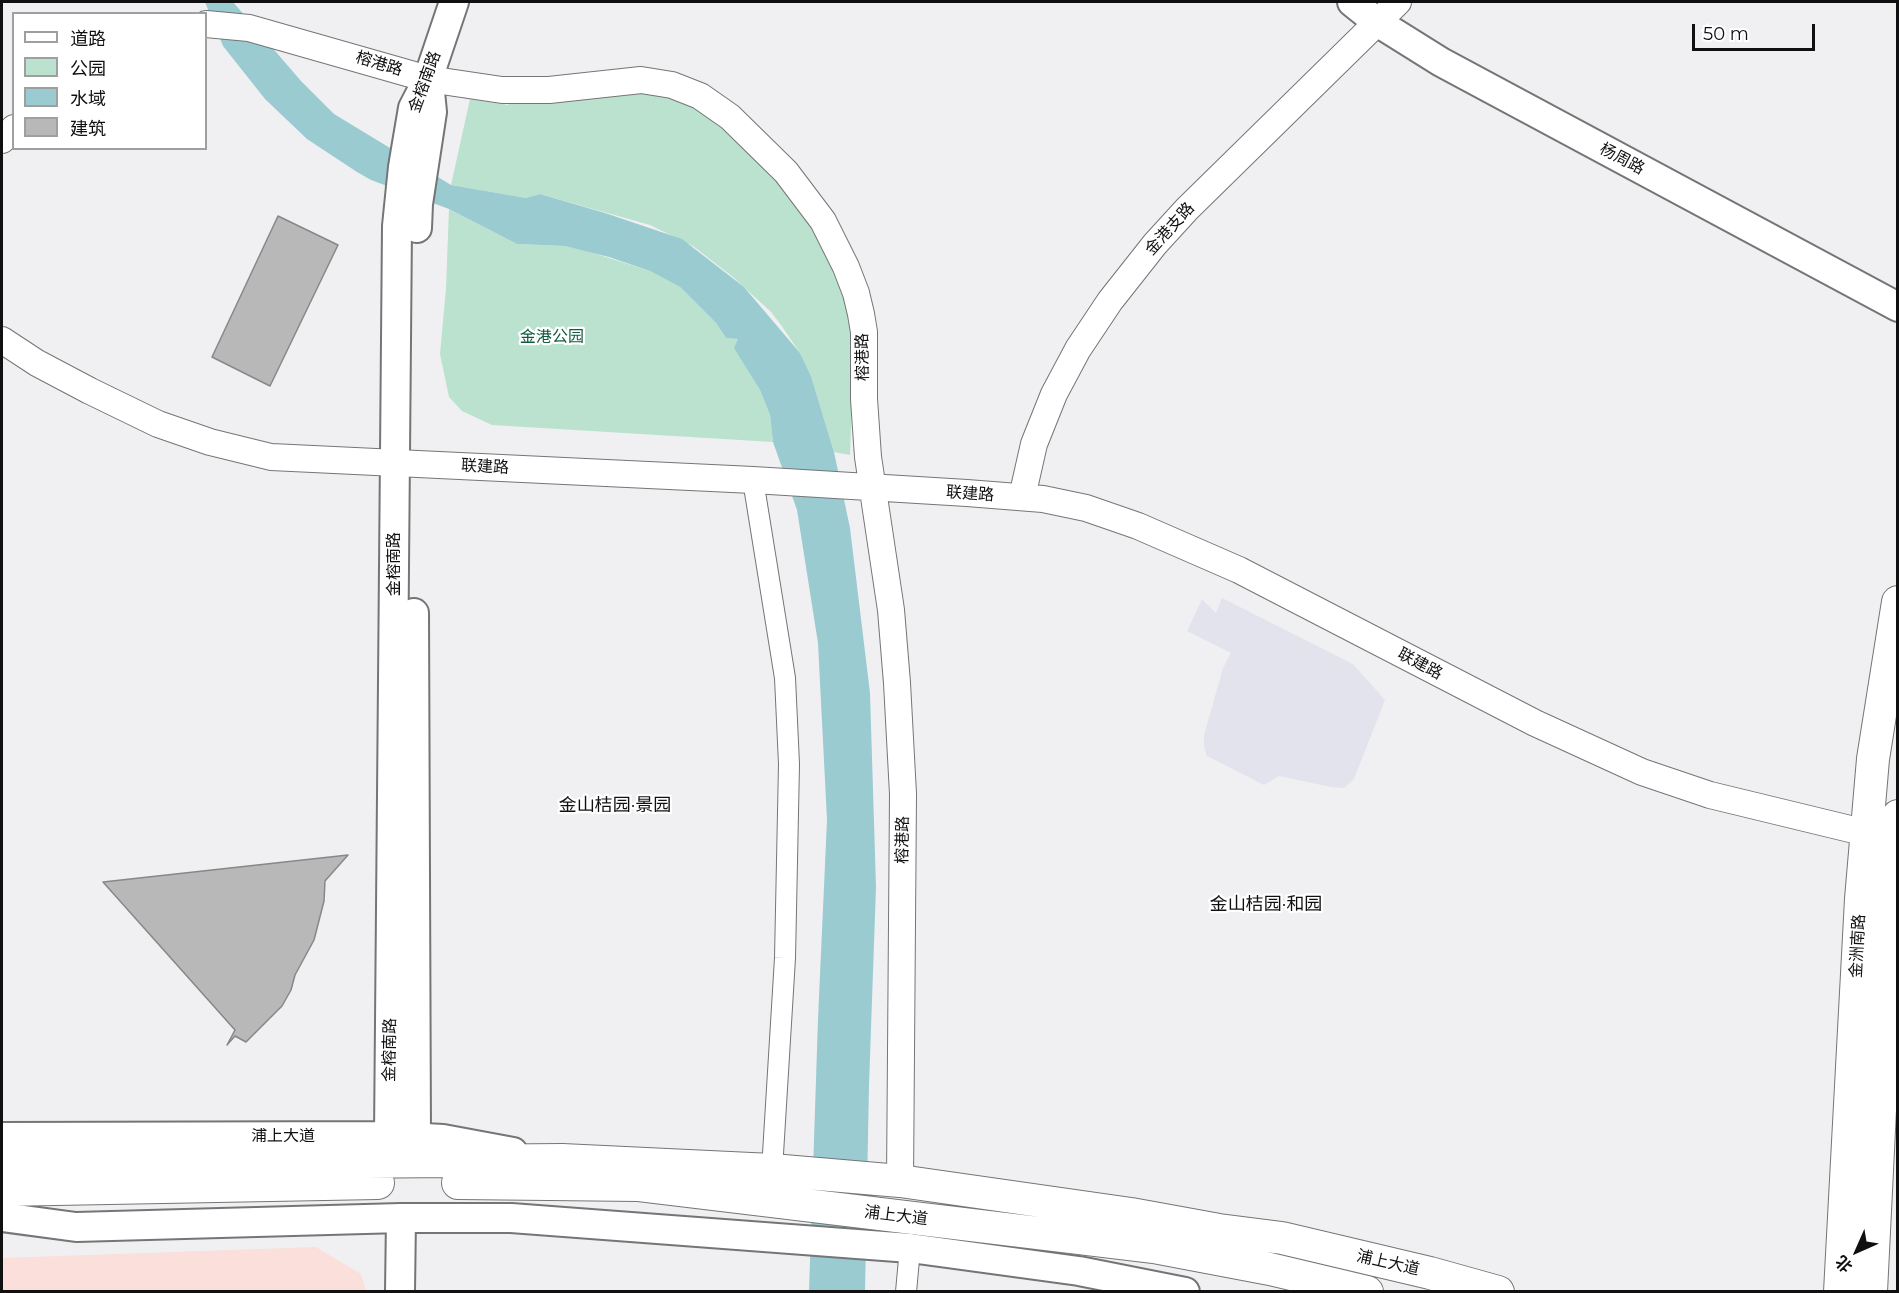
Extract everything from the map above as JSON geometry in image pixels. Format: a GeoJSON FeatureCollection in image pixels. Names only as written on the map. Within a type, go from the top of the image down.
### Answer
{"type":"FeatureCollection","features":[{"type":"Feature","properties":{"kind":"main road","name":"金榕南路"},"geometry":{"type":"LineString","coordinates":[[403,1136],[404,464],[396,262],[399,195],[413,108],[428,78],[445,22],[454,2]]}},
{"type":"Feature","properties":{"kind":"main road","name":"杨周路"},"geometry":{"type":"LineString","coordinates":[[1352,2],[1386,9],[1451,47],[1898,287]]}},
{"type":"Feature","properties":{"kind":"main road","name":"杨周路"},"geometry":{"type":"LineString","coordinates":[[1386,9],[1452,68],[1898,307]]}},
{"type":"Feature","properties":{"kind":"main road","name":"金洲南路"},"geometry":{"type":"LineString","coordinates":[[1871,1292],[1891,887],[1886,830],[1873,759],[1898,602]]}},
{"type":"Feature","properties":{"kind":"main road","name":"金洲南路"},"geometry":{"type":"LineString","coordinates":[[1840,1292],[1861,899],[1886,830]]}},
{"type":"Feature","properties":{"kind":"main road","name":"浦上大道"},"geometry":{"type":"LineString","coordinates":[[2,1137],[403,1136],[443,1139],[562,1160],[772,1170],[900,1181],[1282,1238],[1430,1273],[1498,1292]]}},
{"type":"Feature","properties":{"kind":"main road","name":"浦上大道"},"geometry":{"type":"LineString","coordinates":[[432,1172],[562,1160]]}},
{"type":"Feature","properties":{"kind":"main road"},"geometry":{"type":"LineString","coordinates":[[12,1165],[432,1172]]}},
{"type":"Feature","properties":{"kind":"main road","name":"浦上大道"},"geometry":{"type":"LineString","coordinates":[[432,1172],[639,1185],[1154,1247],[1270,1269],[1366,1292]]}},
{"type":"Feature","properties":{"kind":"main road"},"geometry":{"type":"LineString","coordinates":[[2,1190],[432,1172]]}},
{"type":"Feature","properties":{"kind":"main road"},"geometry":{"type":"LineString","coordinates":[[2,1217],[76,1227]]}},
{"type":"Feature","properties":{"kind":"main road"},"geometry":{"type":"LineString","coordinates":[[400,1218],[400,1292]]}},
{"type":"Feature","properties":{"kind":"main road"},"geometry":{"type":"LineString","coordinates":[[2,1236],[76,1227],[400,1218],[511,1218],[910,1248],[1079,1271],[1185,1292]]}},
{"type":"Feature","properties":{"kind":"street","name":"金港支路"},"geometry":{"type":"LineString","coordinates":[[1022,497],[1034,444],[1042,421],[1078,350],[1110,301],[1149,251],[1187,209],[1386,9]]}},
{"type":"Feature","properties":{"kind":"street","name":"榕港路"},"geometry":{"type":"LineString","coordinates":[[207,24],[230,25],[274,33],[428,78],[501,90],[522,91],[654,81],[679,87],[700,96],[730,117],[786,172],[818,214],[835,243],[856,293],[864,332],[864,399],[872,488],[891,610],[903,794],[900,1181]]}},
{"type":"Feature","properties":{"kind":"street","name":"联建路"},"geometry":{"type":"LineString","coordinates":[[2,340],[37,363],[158,424],[250,453],[287,459],[753,480],[1022,497],[1064,502],[1188,546],[1284,592],[1535,723],[1642,772],[1710,795],[1886,830]]}},
{"type":"Feature","properties":{"kind":"street"},"geometry":{"type":"LineString","coordinates":[[753,480],[785,678],[789,764],[785,958],[772,1170]]}},
{"type":"Feature","properties":{"kind":"street"},"geometry":{"type":"LineString","coordinates":[[906,1292],[910,1248]]}},
{"type":"Feature","properties":{"kind":"shaded area"},"geometry":{"type":"Polygon","coordinates":[[[1222,598],[1353,664],[1385,700],[1354,779],[1344,788],[1279,776],[1264,785],[1207,756],[1204,735],[1223,668],[1231,653],[1187,631],[1202,599],[1216,613],[1222,598]]]}},
{"type":"Feature","properties":{"kind":"shaded area"},"geometry":{"type":"Polygon","coordinates":[[[316,1247],[361,1274],[366,1291],[2,1291],[2,1258],[316,1247]]]}},
{"type":"Feature","properties":{"kind":"green space"},"geometry":{"type":"Polygon","coordinates":[[[645,88],[689,101],[746,144],[802,210],[831,260],[854,336],[850,455],[834,452],[811,376],[800,353],[781,325],[771,312],[733,277],[693,246],[650,225],[540,194],[526,198],[451,185],[470,99],[508,105],[513,97],[645,88]]]}},
{"type":"Feature","properties":{"kind":"green space","name":"金港公园"},"geometry":{"type":"Polygon","coordinates":[[[449,209],[517,244],[565,246],[587,251],[650,271],[680,287],[716,323],[726,338],[738,339],[744,362],[760,390],[770,415],[773,442],[492,425],[462,411],[449,397],[440,354],[446,288],[449,209]]]}},
{"type":"Feature","properties":{"kind":"water"},"geometry":{"type":"Polygon","coordinates":[[[205,2],[233,2],[301,81],[334,114],[451,185],[526,198],[540,194],[682,239],[744,287],[800,353],[811,376],[834,452],[850,528],[870,693],[876,887],[865,1291],[809,1291],[827,820],[818,643],[797,510],[773,442],[770,415],[760,390],[734,348],[738,339],[726,338],[716,323],[680,287],[650,271],[609,257],[565,246],[517,244],[449,209],[371,180],[357,172],[307,139],[265,99],[223,46],[205,2]]]}},
{"type":"Feature","properties":{"kind":"building"},"geometry":{"type":"Polygon","coordinates":[[[278,216],[338,245],[270,386],[212,357],[278,216]]]}},
{"type":"Feature","properties":{"kind":"building"},"geometry":{"type":"Polygon","coordinates":[[[348,855],[325,881],[324,901],[314,940],[295,975],[291,990],[282,1006],[246,1042],[235,1036],[227,1045],[235,1030],[103,882],[348,855]]]}},
{"type":"Feature","properties":{"kind":"district","name":"金山桔园·景园"},"geometry":{"type":"Point","coordinates":[615,806]}},
{"type":"Feature","properties":{"kind":"district","name":"金山桔园·和园"},"geometry":{"type":"Point","coordinates":[1266,905]}}]}
